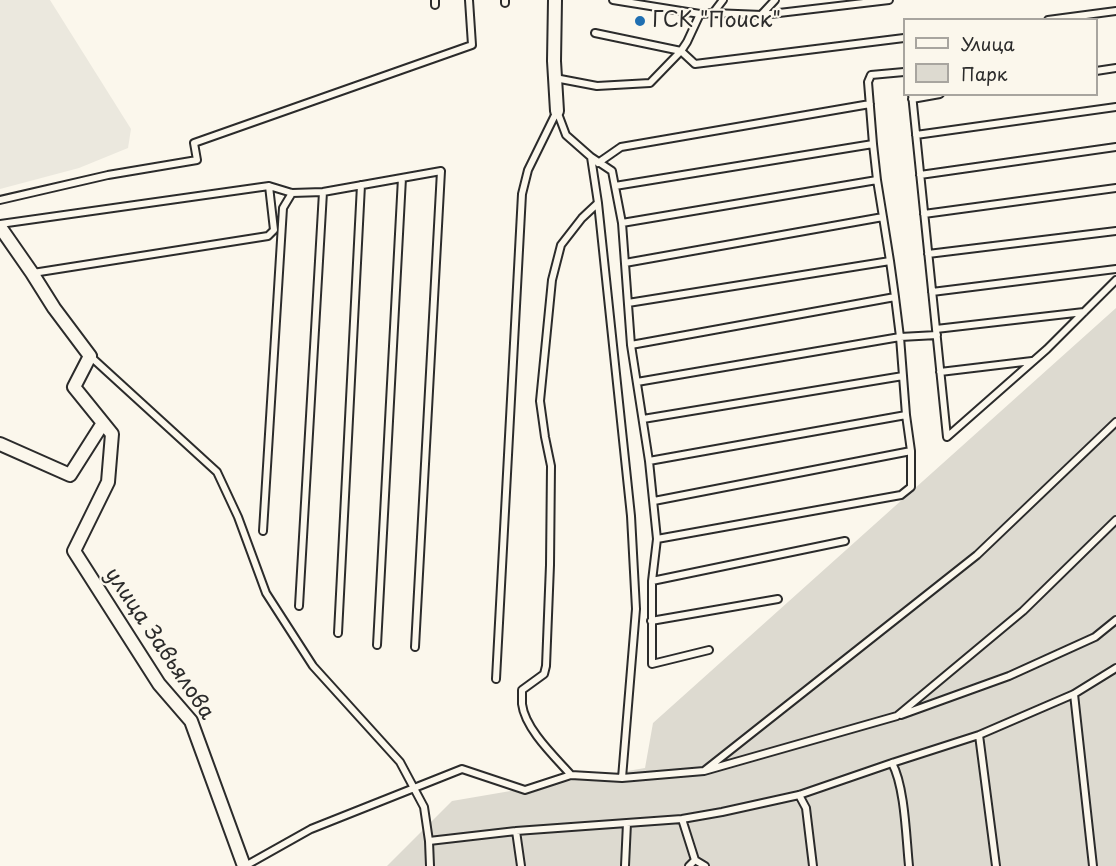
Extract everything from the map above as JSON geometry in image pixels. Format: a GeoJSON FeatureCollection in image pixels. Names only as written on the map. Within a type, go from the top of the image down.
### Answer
{"type":"FeatureCollection","features":[{"type":"Feature","properties":{"kind":"street"},"geometry":{"type":"LineString","coordinates":[[555,0],[557,111]]}},
{"type":"Feature","properties":{"kind":"street"},"geometry":{"type":"LineString","coordinates":[[0,225],[54,308],[90,356]]}},
{"type":"Feature","properties":{"kind":"street","name":"улица Завьялова"},"geometry":{"type":"LineString","coordinates":[[90,356],[74,387],[112,434],[108,482],[74,551],[159,684],[191,721],[245,866]]}},
{"type":"Feature","properties":{"kind":"street"},"geometry":{"type":"LineString","coordinates":[[0,444],[70,475],[103,423]]}},
{"type":"Feature","properties":{"kind":"lane"},"geometry":{"type":"LineString","coordinates":[[0,200],[108,175],[196,160],[194,143],[472,45],[469,0]]}},
{"type":"Feature","properties":{"kind":"lane"},"geometry":{"type":"LineString","coordinates":[[613,0],[700,14],[762,15],[889,0]]}},
{"type":"Feature","properties":{"kind":"lane"},"geometry":{"type":"LineString","coordinates":[[713,13],[723,0]]}},
{"type":"Feature","properties":{"kind":"lane"},"geometry":{"type":"LineString","coordinates":[[762,15],[775,0]]}},
{"type":"Feature","properties":{"kind":"lane"},"geometry":{"type":"LineString","coordinates":[[1063,18],[1116,11]]}},
{"type":"Feature","properties":{"kind":"lane"},"geometry":{"type":"LineString","coordinates":[[555,78],[597,86],[650,83],[681,51],[700,14]]}},
{"type":"Feature","properties":{"kind":"lane"},"geometry":{"type":"LineString","coordinates":[[595,33],[681,51],[695,64],[903,38]]}},
{"type":"Feature","properties":{"kind":"lane"},"geometry":{"type":"LineString","coordinates":[[1098,71],[1116,68]]}},
{"type":"Feature","properties":{"kind":"lane"},"geometry":{"type":"LineString","coordinates":[[657,539],[901,495],[911,487],[911,451],[900,337],[877,180],[868,82],[871,75],[903,72]]}},
{"type":"Feature","properties":{"kind":"lane"},"geometry":{"type":"LineString","coordinates":[[912,97],[946,437],[1034,361],[1116,280]]}},
{"type":"Feature","properties":{"kind":"lane"},"geometry":{"type":"LineString","coordinates":[[598,163],[621,147],[870,104]]}},
{"type":"Feature","properties":{"kind":"lane"},"geometry":{"type":"LineString","coordinates":[[916,135],[1116,107]]}},
{"type":"Feature","properties":{"kind":"lane"},"geometry":{"type":"LineString","coordinates":[[557,111],[566,135],[598,163],[612,171],[622,223],[631,345],[649,461],[657,539],[652,581],[652,664],[709,650]]}},
{"type":"Feature","properties":{"kind":"lane"},"geometry":{"type":"LineString","coordinates":[[496,679],[522,194],[528,170],[557,111]]}},
{"type":"Feature","properties":{"kind":"lane"},"geometry":{"type":"LineString","coordinates":[[615,186],[873,144]]}},
{"type":"Feature","properties":{"kind":"lane"},"geometry":{"type":"LineString","coordinates":[[920,175],[1116,147]]}},
{"type":"Feature","properties":{"kind":"lane"},"geometry":{"type":"LineString","coordinates":[[591,157],[598,203],[631,516],[636,609],[622,778]]}},
{"type":"Feature","properties":{"kind":"lane"},"geometry":{"type":"LineString","coordinates":[[0,225],[269,186],[292,193],[323,192],[441,171],[415,647]]}},
{"type":"Feature","properties":{"kind":"lane"},"geometry":{"type":"LineString","coordinates":[[377,645],[402,178]]}},
{"type":"Feature","properties":{"kind":"lane"},"geometry":{"type":"LineString","coordinates":[[622,223],[877,180]]}},
{"type":"Feature","properties":{"kind":"lane"},"geometry":{"type":"LineString","coordinates":[[338,633],[361,185]]}},
{"type":"Feature","properties":{"kind":"lane"},"geometry":{"type":"LineString","coordinates":[[32,273],[268,236],[274,230],[269,186]]}},
{"type":"Feature","properties":{"kind":"lane"},"geometry":{"type":"LineString","coordinates":[[924,214],[1116,188]]}},
{"type":"Feature","properties":{"kind":"lane"},"geometry":{"type":"LineString","coordinates":[[299,606],[323,192]]}},
{"type":"Feature","properties":{"kind":"lane"},"geometry":{"type":"LineString","coordinates":[[263,531],[283,208],[292,193]]}},
{"type":"Feature","properties":{"kind":"lane"},"geometry":{"type":"LineString","coordinates":[[571,775],[529,724],[522,706],[522,690],[544,674],[546,666],[551,466],[540,401],[552,280],[561,245],[582,218],[598,203]]}},
{"type":"Feature","properties":{"kind":"lane"},"geometry":{"type":"LineString","coordinates":[[626,263],[883,217]]}},
{"type":"Feature","properties":{"kind":"lane"},"geometry":{"type":"LineString","coordinates":[[928,254],[1116,231]]}},
{"type":"Feature","properties":{"kind":"lane"},"geometry":{"type":"LineString","coordinates":[[628,303],[890,261]]}},
{"type":"Feature","properties":{"kind":"lane"},"geometry":{"type":"LineString","coordinates":[[932,292],[1116,268]]}},
{"type":"Feature","properties":{"kind":"lane"},"geometry":{"type":"LineString","coordinates":[[631,345],[895,297]]}},
{"type":"Feature","properties":{"kind":"lane"},"geometry":{"type":"LineString","coordinates":[[637,382],[900,337],[1084,312]]}},
{"type":"Feature","properties":{"kind":"lane"},"geometry":{"type":"LineString","coordinates":[[90,356],[217,472],[238,517],[266,593],[313,666],[400,762],[424,807],[430,866]]}},
{"type":"Feature","properties":{"kind":"lane"},"geometry":{"type":"LineString","coordinates":[[940,372],[1034,361]]}},
{"type":"Feature","properties":{"kind":"lane"},"geometry":{"type":"LineString","coordinates":[[643,419],[903,376]]}},
{"type":"Feature","properties":{"kind":"lane"},"geometry":{"type":"LineString","coordinates":[[649,461],[906,415]]}},
{"type":"Feature","properties":{"kind":"lane"},"geometry":{"type":"LineString","coordinates":[[704,771],[977,555],[1116,422]]}},
{"type":"Feature","properties":{"kind":"lane"},"geometry":{"type":"LineString","coordinates":[[654,501],[911,451]]}},
{"type":"Feature","properties":{"kind":"lane"},"geometry":{"type":"LineString","coordinates":[[897,716],[1023,610],[1116,520]]}},
{"type":"Feature","properties":{"kind":"lane"},"geometry":{"type":"LineString","coordinates":[[652,581],[845,541]]}},
{"type":"Feature","properties":{"kind":"lane"},"geometry":{"type":"LineString","coordinates":[[651,621],[778,599]]}},
{"type":"Feature","properties":{"kind":"lane"},"geometry":{"type":"LineString","coordinates":[[245,866],[311,829],[462,769],[525,790],[571,775],[622,778],[704,771],[897,716],[1009,676],[1095,637],[1116,620]]}},
{"type":"Feature","properties":{"kind":"lane"},"geometry":{"type":"LineString","coordinates":[[429,841],[516,831],[682,819],[799,795],[979,735],[1074,693],[1116,668]]}},
{"type":"Feature","properties":{"kind":"lane"},"geometry":{"type":"LineString","coordinates":[[1074,693],[1093,866]]}},
{"type":"Feature","properties":{"kind":"lane"},"geometry":{"type":"LineString","coordinates":[[979,735],[996,866]]}},
{"type":"Feature","properties":{"kind":"lane"},"geometry":{"type":"LineString","coordinates":[[892,763],[901,798],[909,866]]}},
{"type":"Feature","properties":{"kind":"lane"},"geometry":{"type":"LineString","coordinates":[[799,795],[806,808],[813,866]]}},
{"type":"Feature","properties":{"kind":"lane"},"geometry":{"type":"LineString","coordinates":[[682,819],[695,860],[705,866]]}},
{"type":"Feature","properties":{"kind":"lane"},"geometry":{"type":"LineString","coordinates":[[625,866],[627,823]]}},
{"type":"Feature","properties":{"kind":"lane"},"geometry":{"type":"LineString","coordinates":[[516,831],[521,866]]}},
{"type":"Feature","properties":{"kind":"lane"},"geometry":{"type":"LineString","coordinates":[[690,866],[695,860]]}},
{"type":"Feature","properties":{"kind":"shaded area"},"geometry":{"type":"Polygon","coordinates":[[[0,0],[50,0],[131,129],[128,148],[79,168],[0,189],[0,0]]]}},
{"type":"Feature","properties":{"kind":"green space"},"geometry":{"type":"Polygon","coordinates":[[[1116,308],[1116,866],[387,866],[452,801],[645,768],[653,723],[1116,308]]]}},
{"type":"Feature","properties":{"kind":"place","name":"ГСК \"Поиск\""},"geometry":{"type":"Point","coordinates":[640,21]}}]}
